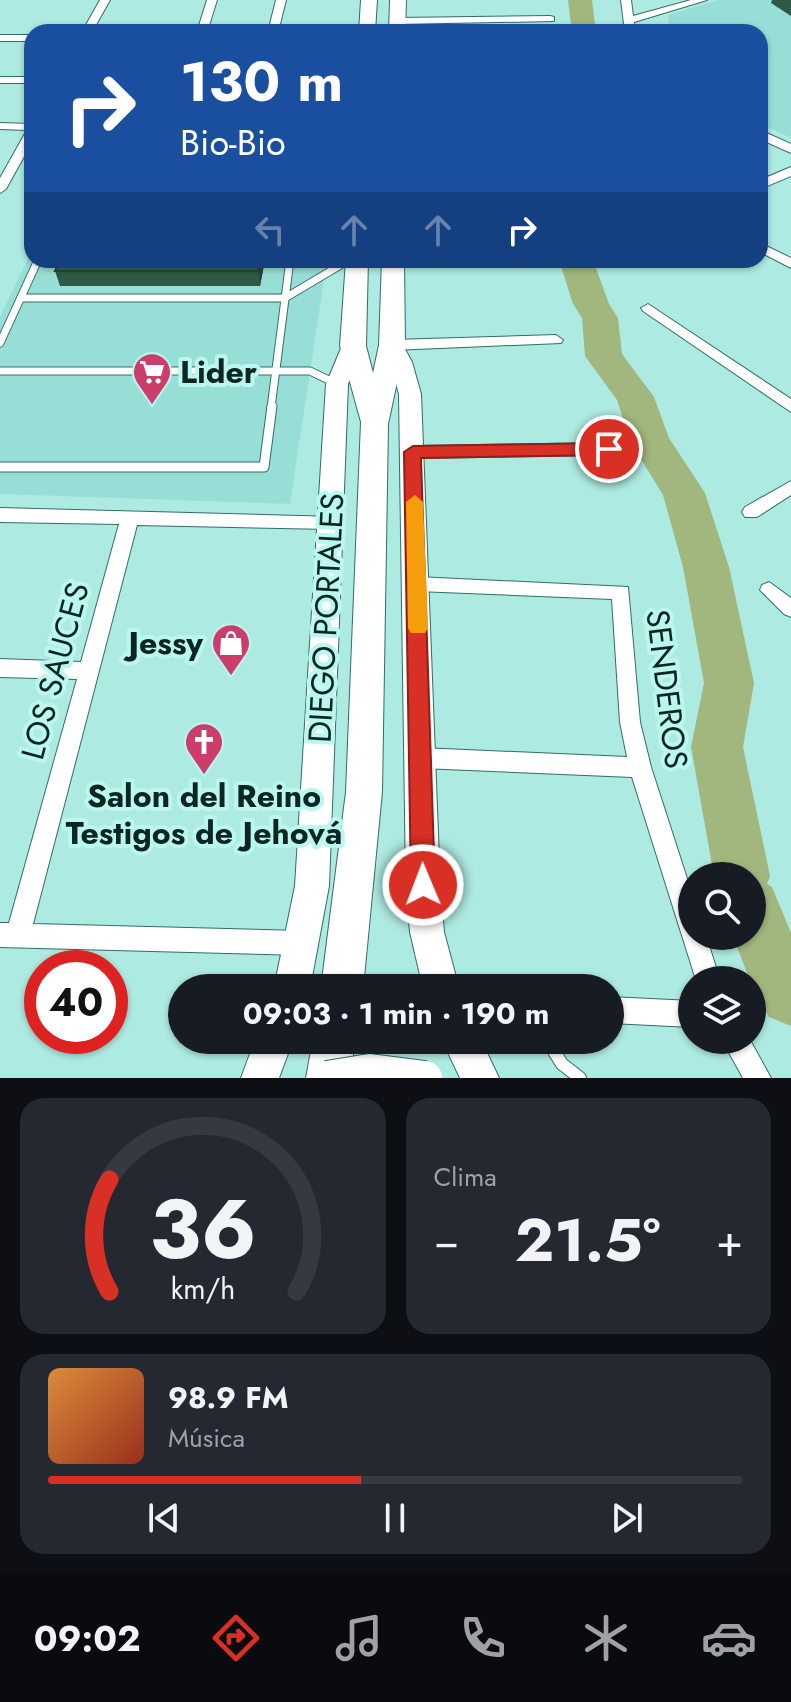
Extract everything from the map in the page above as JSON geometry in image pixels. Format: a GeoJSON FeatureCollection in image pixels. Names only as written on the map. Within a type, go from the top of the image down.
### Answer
{"type":"FeatureCollection","features":[{"type":"Feature","properties":{"kind":"main road"},"geometry":{"type":"LineString","coordinates":[[368,24],[369,0]]}},
{"type":"Feature","properties":{"kind":"main road"},"geometry":{"type":"LineString","coordinates":[[397,24],[398,0]]}},
{"type":"Feature","properties":{"kind":"main road","name":"DIEGO PORTALES"},"geometry":{"type":"LineString","coordinates":[[357,268],[353,346],[374,424]]}},
{"type":"Feature","properties":{"kind":"main road","name":"DIEGO PORTALES"},"geometry":{"type":"LineString","coordinates":[[344,974],[364,792],[374,424],[392,345],[393,268]]}},
{"type":"Feature","properties":{"kind":"main road"},"geometry":{"type":"LineString","coordinates":[[328,1078],[332,1054]]}},
{"type":"Feature","properties":{"kind":"street"},"geometry":{"type":"LineString","coordinates":[[92,24],[105,0]]}},
{"type":"Feature","properties":{"kind":"street"},"geometry":{"type":"LineString","coordinates":[[204,24],[212,0]]}},
{"type":"Feature","properties":{"kind":"street"},"geometry":{"type":"LineString","coordinates":[[275,24],[281,0]]}},
{"type":"Feature","properties":{"kind":"street"},"geometry":{"type":"LineString","coordinates":[[626,0],[630,24]]}},
{"type":"Feature","properties":{"kind":"street"},"geometry":{"type":"LineString","coordinates":[[636,24],[702,0]]}},
{"type":"Feature","properties":{"kind":"street"},"geometry":{"type":"LineString","coordinates":[[441,24],[550,19]]}},
{"type":"Feature","properties":{"kind":"street"},"geometry":{"type":"LineString","coordinates":[[0,38],[24,38]]}},
{"type":"Feature","properties":{"kind":"street"},"geometry":{"type":"LineString","coordinates":[[0,80],[24,80]]}},
{"type":"Feature","properties":{"kind":"street"},"geometry":{"type":"LineString","coordinates":[[0,126],[24,128]]}},
{"type":"Feature","properties":{"kind":"street"},"geometry":{"type":"LineString","coordinates":[[768,138],[791,149]]}},
{"type":"Feature","properties":{"kind":"street"},"geometry":{"type":"LineString","coordinates":[[2,183],[24,143]]}},
{"type":"Feature","properties":{"kind":"street"},"geometry":{"type":"LineString","coordinates":[[768,181],[791,171]]}},
{"type":"Feature","properties":{"kind":"street"},"geometry":{"type":"LineString","coordinates":[[768,251],[791,264]]}},
{"type":"Feature","properties":{"kind":"street"},"geometry":{"type":"LineString","coordinates":[[648,308],[791,407]]}},
{"type":"Feature","properties":{"kind":"street"},"geometry":{"type":"LineString","coordinates":[[392,345],[556,340]]}},
{"type":"Feature","properties":{"kind":"street","name":"DIEGO PORTALES"},"geometry":{"type":"LineString","coordinates":[[392,345],[406,377],[413,452],[424,901],[437,974]]}},
{"type":"Feature","properties":{"kind":"street","name":"DIEGO PORTALES"},"geometry":{"type":"LineString","coordinates":[[295,974],[312,886],[337,384],[353,346]]}},
{"type":"Feature","properties":{"kind":"street"},"geometry":{"type":"LineString","coordinates":[[413,452],[609,449]]}},
{"type":"Feature","properties":{"kind":"street"},"geometry":{"type":"LineString","coordinates":[[751,512],[791,487]]}},
{"type":"Feature","properties":{"kind":"street"},"geometry":{"type":"LineString","coordinates":[[0,515],[331,522]]}},
{"type":"Feature","properties":{"kind":"street","name":"LOS SAUCES"},"geometry":{"type":"LineString","coordinates":[[9,935],[130,518]]}},
{"type":"Feature","properties":{"kind":"street","name":"SENDEROS"},"geometry":{"type":"LineString","coordinates":[[417,584],[621,592],[630,722],[640,767],[678,886]]}},
{"type":"Feature","properties":{"kind":"street"},"geometry":{"type":"LineString","coordinates":[[769,590],[791,609]]}},
{"type":"Feature","properties":{"kind":"street"},"geometry":{"type":"LineString","coordinates":[[0,668],[87,671]]}},
{"type":"Feature","properties":{"kind":"street"},"geometry":{"type":"LineString","coordinates":[[421,758],[640,767]]}},
{"type":"Feature","properties":{"kind":"street"},"geometry":{"type":"LineString","coordinates":[[9,935],[303,943]]}},
{"type":"Feature","properties":{"kind":"street"},"geometry":{"type":"LineString","coordinates":[[624,1011],[678,1013]]}},
{"type":"Feature","properties":{"kind":"street"},"geometry":{"type":"LineString","coordinates":[[260,1078],[269,1054]]}},
{"type":"Feature","properties":{"kind":"street"},"geometry":{"type":"LineString","coordinates":[[468,1054],[480,1078]]}},
{"type":"Feature","properties":{"kind":"street"},"geometry":{"type":"LineString","coordinates":[[743,1054],[758,1078]]}},
{"type":"Feature","properties":{"kind":"street"},"geometry":{"type":"LineString","coordinates":[[328,1078],[370,1071],[425,1078]]}},
{"type":"Feature","properties":{"kind":"lane"},"geometry":{"type":"LineString","coordinates":[[0,343],[34,268]]}},
{"type":"Feature","properties":{"kind":"lane"},"geometry":{"type":"LineString","coordinates":[[0,467],[264,467],[289,268]]}},
{"type":"Feature","properties":{"kind":"lane"},"geometry":{"type":"LineString","coordinates":[[21,298],[285,298],[336,268]]}},
{"type":"Feature","properties":{"kind":"lane"},"geometry":{"type":"LineString","coordinates":[[0,371],[310,371],[337,384]]}},
{"type":"Feature","properties":{"kind":"lane"},"geometry":{"type":"LineString","coordinates":[[556,1054],[562,1064],[580,1078]]}},
{"type":"Feature","properties":{"kind":"shaded area"},"geometry":{"type":"Polygon","coordinates":[[[718,0],[791,0],[791,138],[768,127],[768,24],[669,24],[668,15],[718,0]]]}},
{"type":"Feature","properties":{"kind":"shaded area","name":"Lider"},"geometry":{"type":"Polygon","coordinates":[[[24,267],[326,268],[290,504],[0,494],[0,317],[24,267]]]}},
{"type":"Feature","properties":{"kind":"building"},"geometry":{"type":"Polygon","coordinates":[[[56,268],[259,268],[258,271],[55,271],[56,268]]]}},
{"type":"Feature","properties":{"kind":"waterway"},"geometry":{"type":"LineString","coordinates":[[580,0],[583,24]]}},
{"type":"Feature","properties":{"kind":"waterway"},"geometry":{"type":"LineString","coordinates":[[579,268],[591,304],[600,318],[604,356],[635,397],[650,441],[684,493],[706,567],[729,683],[717,747],[739,862]]}},
{"type":"Feature","properties":{"kind":"waterway"},"geometry":{"type":"LineString","coordinates":[[766,945],[791,995]]}},
{"type":"Feature","properties":{"kind":"slow traffic"},"geometry":{"type":"LineString","coordinates":[[415,502],[418,628]]}},
{"type":"Feature","properties":{"kind":"place","name":"Lider"},"geometry":{"type":"Point","coordinates":[152,406]}},
{"type":"Feature","properties":{"kind":"place","name":"Jessy"},"geometry":{"type":"Point","coordinates":[231,677]}},
{"type":"Feature","properties":{"kind":"place","name":"Salon del Reino Testigos de Jehová"},"geometry":{"type":"Point","coordinates":[204,776]}},
{"type":"Feature","properties":{"kind":"route"},"geometry":{"type":"LineString","coordinates":[[423,885],[413,452],[609,449]]}}]}
